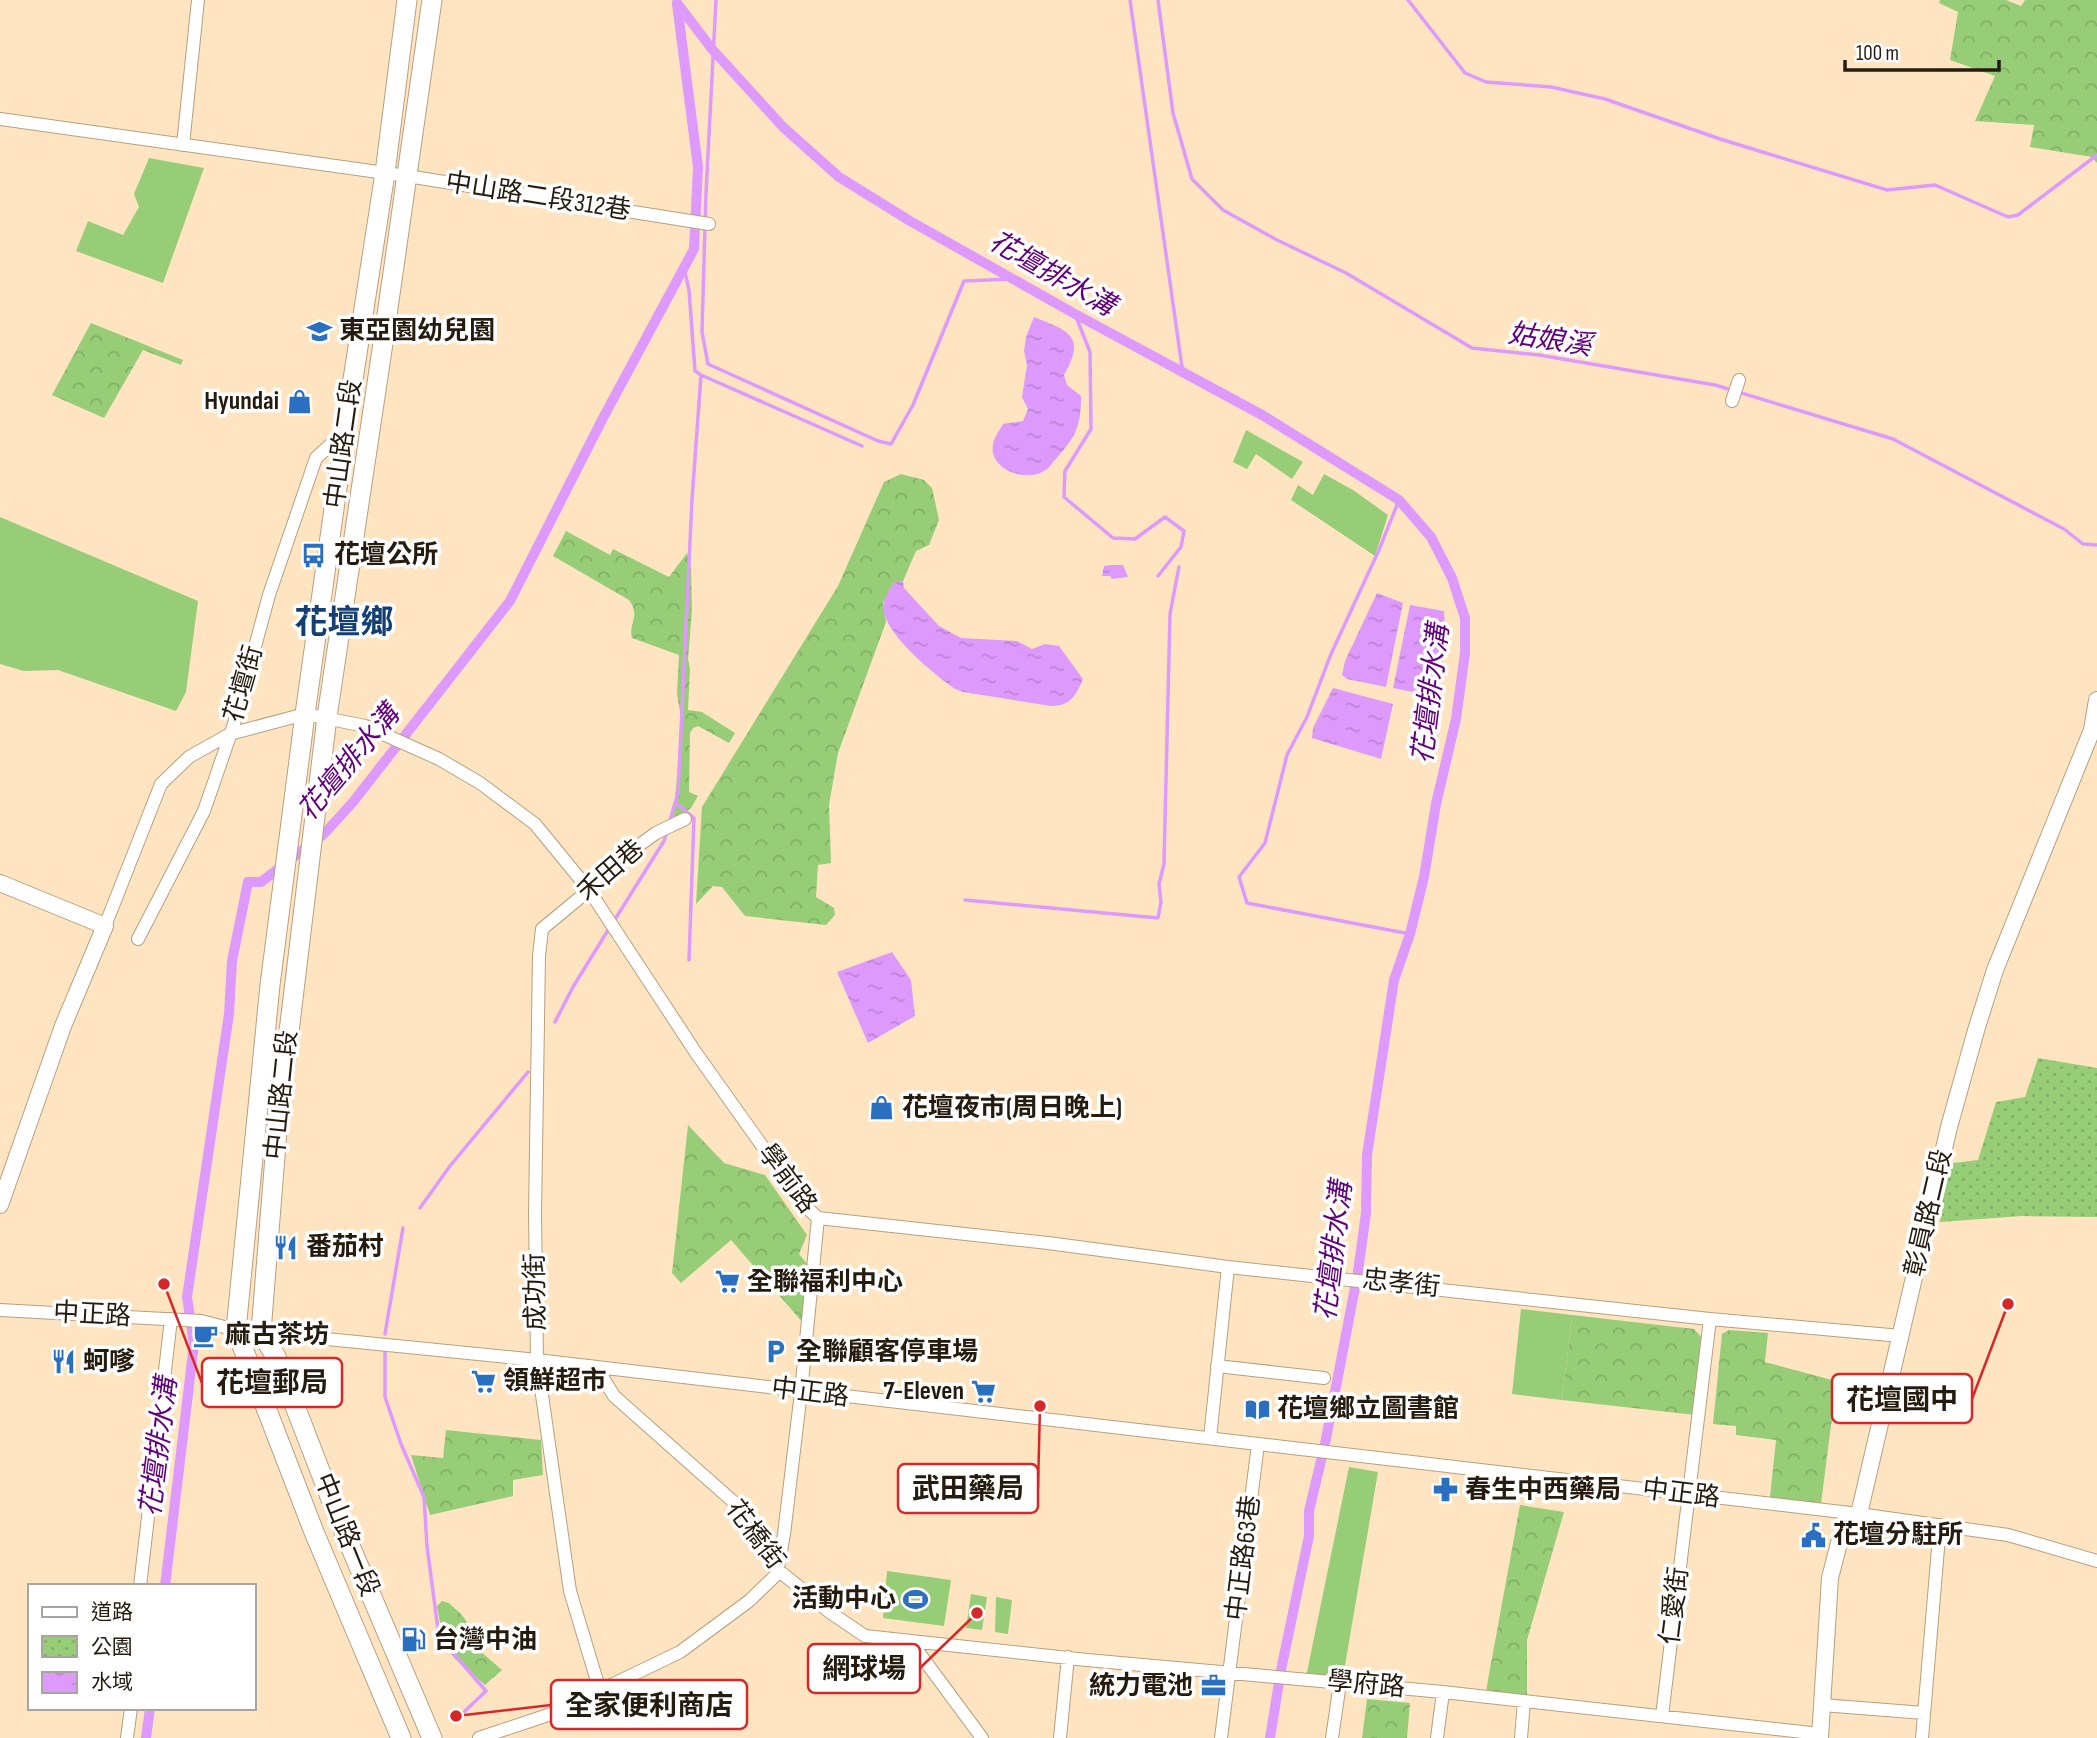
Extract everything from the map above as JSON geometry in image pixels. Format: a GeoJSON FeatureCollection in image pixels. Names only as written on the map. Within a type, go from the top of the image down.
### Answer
{"type":"FeatureCollection","features":[{"type":"Feature","properties":{"kind":"main road","name":"中山路二段"},"geometry":{"type":"LineString","coordinates":[[261,1332],[277,1131],[396,174],[407,0]]}},
{"type":"Feature","properties":{"kind":"main road","name":"中山路二段"},"geometry":{"type":"LineString","coordinates":[[236,1330],[270,985],[345,431],[432,0]]}},
{"type":"Feature","properties":{"kind":"main road","name":"彰員路二段"},"geometry":{"type":"LineString","coordinates":[[1820,1736],[1830,1578],[1839,1543],[1859,1514],[1949,1128],[1995,970],[2092,730],[2097,700]]}},
{"type":"Feature","properties":{"kind":"main road"},"geometry":{"type":"LineString","coordinates":[[0,883],[105,926],[63,1026],[0,1205]]}},
{"type":"Feature","properties":{"kind":"main road","name":"中山路一段"},"geometry":{"type":"LineString","coordinates":[[236,1330],[314,1532],[401,1738]]}},
{"type":"Feature","properties":{"kind":"main road","name":"中山路一段"},"geometry":{"type":"LineString","coordinates":[[261,1332],[276,1357],[339,1520],[432,1738]]}},
{"type":"Feature","properties":{"kind":"street"},"geometry":{"type":"LineString","coordinates":[[183,145],[198,0]]}},
{"type":"Feature","properties":{"kind":"street","name":"中山路二段312巷"},"geometry":{"type":"LineString","coordinates":[[0,119],[396,174],[709,224]]}},
{"type":"Feature","properties":{"kind":"street"},"geometry":{"type":"LineString","coordinates":[[1732,401],[1738,380]]}},
{"type":"Feature","properties":{"kind":"street","name":"花壇街"},"geometry":{"type":"LineString","coordinates":[[138,939],[204,811],[230,734],[269,595],[316,458],[345,431]]}},
{"type":"Feature","properties":{"kind":"street"},"geometry":{"type":"LineString","coordinates":[[105,926],[161,784],[189,757],[230,734],[305,713],[327,717]]}},
{"type":"Feature","properties":{"kind":"street","name":"學前路"},"geometry":{"type":"LineString","coordinates":[[327,717],[365,726],[411,746],[480,783],[535,824],[589,890],[696,1053],[805,1206],[818,1217],[801,1392],[778,1570]]}},
{"type":"Feature","properties":{"kind":"street","name":"禾田巷"},"geometry":{"type":"LineString","coordinates":[[542,929],[589,890],[613,864],[656,833],[685,819]]}},
{"type":"Feature","properties":{"kind":"street","name":"成功街"},"geometry":{"type":"LineString","coordinates":[[542,929],[536,1097],[537,1360],[570,1591],[600,1691]]}},
{"type":"Feature","properties":{"kind":"street","name":"忠孝街"},"geometry":{"type":"LineString","coordinates":[[818,1217],[1228,1267],[1710,1319],[1901,1336]]}},
{"type":"Feature","properties":{"kind":"street"},"geometry":{"type":"LineString","coordinates":[[1210,1438],[1228,1267]]}},
{"type":"Feature","properties":{"kind":"street","name":"中正路"},"geometry":{"type":"LineString","coordinates":[[0,1310],[201,1321],[236,1330],[537,1360],[1859,1514],[2008,1535],[2097,1560]]}},
{"type":"Feature","properties":{"kind":"street","name":"仁愛街"},"geometry":{"type":"LineString","coordinates":[[1662,1716],[1710,1319]]}},
{"type":"Feature","properties":{"kind":"street"},"geometry":{"type":"LineString","coordinates":[[140,1584],[177,1320]]}},
{"type":"Feature","properties":{"kind":"street"},"geometry":{"type":"LineString","coordinates":[[1217,1366],[1324,1378]]}},
{"type":"Feature","properties":{"kind":"street","name":"花橋街"},"geometry":{"type":"LineString","coordinates":[[596,1367],[614,1396],[737,1505],[778,1570],[831,1613],[865,1636],[911,1642]]}},
{"type":"Feature","properties":{"kind":"street","name":"中正路63巷"},"geometry":{"type":"LineString","coordinates":[[1221,1738],[1258,1444]]}},
{"type":"Feature","properties":{"kind":"street"},"geometry":{"type":"LineString","coordinates":[[1922,1738],[1940,1525]]}},
{"type":"Feature","properties":{"kind":"street"},"geometry":{"type":"LineString","coordinates":[[479,1738],[551,1714],[680,1652],[749,1601],[778,1570]]}},
{"type":"Feature","properties":{"kind":"street"},"geometry":{"type":"LineString","coordinates":[[911,1642],[982,1738]]}},
{"type":"Feature","properties":{"kind":"street","name":"學府路"},"geometry":{"type":"LineString","coordinates":[[911,1642],[1443,1692],[1820,1736]]}},
{"type":"Feature","properties":{"kind":"street"},"geometry":{"type":"LineString","coordinates":[[1060,1738],[1068,1657]]}},
{"type":"Feature","properties":{"kind":"street"},"geometry":{"type":"LineString","coordinates":[[1332,1738],[1340,1683]]}},
{"type":"Feature","properties":{"kind":"street"},"geometry":{"type":"LineString","coordinates":[[1437,1738],[1443,1692]]}},
{"type":"Feature","properties":{"kind":"street"},"geometry":{"type":"LineString","coordinates":[[1521,1738],[1524,1701]]}},
{"type":"Feature","properties":{"kind":"street"},"geometry":{"type":"LineString","coordinates":[[1822,1705],[1924,1713]]}},
{"type":"Feature","properties":{"kind":"street"},"geometry":{"type":"LineString","coordinates":[[127,1738],[131,1710]]}},
{"type":"Feature","properties":{"kind":"green space"},"geometry":{"type":"Polygon","coordinates":[[[1940,0],[2006,0],[2021,6],[2025,0],[2097,0],[2097,163],[2092,157],[2030,147],[2034,125],[1975,121],[1995,76],[1950,60],[1958,12],[1939,3],[1940,0]]]}},
{"type":"Feature","properties":{"kind":"green space"},"geometry":{"type":"Polygon","coordinates":[[[149,158],[204,168],[163,283],[76,251],[88,221],[123,235],[139,207],[134,194],[149,158]]]}},
{"type":"Feature","properties":{"kind":"green space"},"geometry":{"type":"Polygon","coordinates":[[[91,323],[183,360],[181,365],[143,350],[104,418],[52,395],[91,323]]]}},
{"type":"Feature","properties":{"kind":"green space"},"geometry":{"type":"Polygon","coordinates":[[[1246,430],[1303,462],[1292,479],[1256,454],[1247,469],[1233,462],[1246,430]]]}},
{"type":"Feature","properties":{"kind":"green space"},"geometry":{"type":"Polygon","coordinates":[[[901,474],[924,480],[932,488],[939,520],[929,545],[916,551],[903,581],[894,582],[883,603],[886,622],[838,753],[829,805],[831,863],[818,865],[816,897],[834,908],[835,915],[826,925],[745,916],[722,887],[713,886],[696,904],[702,807],[838,586],[884,482],[901,474]]]}},
{"type":"Feature","properties":{"kind":"green space"},"geometry":{"type":"Polygon","coordinates":[[[1324,474],[1353,490],[1388,515],[1375,556],[1291,500],[1298,485],[1313,495],[1324,474]]]}},
{"type":"Feature","properties":{"kind":"green space"},"geometry":{"type":"Polygon","coordinates":[[[0,517],[198,601],[186,692],[176,711],[58,670],[24,671],[0,664],[0,517]]]}},
{"type":"Feature","properties":{"kind":"green space"},"geometry":{"type":"Polygon","coordinates":[[[566,531],[610,555],[613,549],[669,577],[687,553],[691,566],[692,610],[688,710],[702,712],[735,733],[729,743],[698,726],[693,728],[690,733],[689,792],[698,796],[691,808],[673,821],[682,723],[677,694],[679,655],[632,638],[634,611],[629,600],[553,556],[566,531]]]}},
{"type":"Feature","properties":{"kind":"green space"},"geometry":{"type":"Polygon","coordinates":[[[2038,1058],[2097,1068],[2097,1217],[2022,1216],[1940,1222],[1945,1164],[1978,1160],[1996,1102],[2025,1097],[2038,1058]]]}},
{"type":"Feature","properties":{"kind":"green space"},"geometry":{"type":"Polygon","coordinates":[[[688,1125],[724,1163],[765,1175],[807,1235],[799,1254],[810,1267],[804,1324],[731,1240],[681,1283],[672,1273],[688,1125]]]}},
{"type":"Feature","properties":{"kind":"green space"},"geometry":{"type":"Polygon","coordinates":[[[1521,1309],[1572,1315],[1562,1400],[1512,1394],[1521,1309]]]}},
{"type":"Feature","properties":{"kind":"green space"},"geometry":{"type":"Polygon","coordinates":[[[1572,1315],[1694,1329],[1705,1341],[1695,1415],[1562,1400],[1572,1315]]]}},
{"type":"Feature","properties":{"kind":"green space"},"geometry":{"type":"Polygon","coordinates":[[[1729,1330],[1768,1333],[1765,1362],[1843,1383],[1831,1425],[1821,1504],[1770,1497],[1776,1440],[1736,1435],[1736,1426],[1713,1424],[1722,1334],[1729,1330]]]}},
{"type":"Feature","properties":{"kind":"green space"},"geometry":{"type":"Polygon","coordinates":[[[446,1430],[541,1440],[543,1475],[513,1480],[513,1496],[430,1515],[411,1455],[443,1458],[446,1430]]]}},
{"type":"Feature","properties":{"kind":"green space"},"geometry":{"type":"Polygon","coordinates":[[[1349,1467],[1378,1472],[1343,1677],[1306,1677],[1349,1467]]]}},
{"type":"Feature","properties":{"kind":"green space"},"geometry":{"type":"Polygon","coordinates":[[[1520,1505],[1564,1512],[1527,1640],[1527,1696],[1486,1691],[1520,1505]]]}},
{"type":"Feature","properties":{"kind":"green space","name":"活動中心"},"geometry":{"type":"Polygon","coordinates":[[[887,1571],[951,1580],[944,1626],[883,1618],[887,1571]]]}},
{"type":"Feature","properties":{"kind":"green space"},"geometry":{"type":"Polygon","coordinates":[[[971,1594],[987,1597],[982,1630],[966,1628],[971,1594]]]}},
{"type":"Feature","properties":{"kind":"green space"},"geometry":{"type":"Polygon","coordinates":[[[996,1597],[1012,1600],[1008,1634],[995,1632],[996,1597]]]}},
{"type":"Feature","properties":{"kind":"green space"},"geometry":{"type":"Polygon","coordinates":[[[442,1601],[449,1603],[461,1614],[474,1631],[479,1650],[502,1670],[485,1685],[455,1659],[444,1645],[437,1606],[442,1601]]]}},
{"type":"Feature","properties":{"kind":"green space"},"geometry":{"type":"Polygon","coordinates":[[[1367,1699],[1410,1703],[1407,1738],[1362,1738],[1367,1699]]]}},
{"type":"Feature","properties":{"kind":"water"},"geometry":{"type":"Polygon","coordinates":[[[1034,317],[1064,331],[1074,343],[1071,362],[1064,375],[1067,385],[1081,396],[1081,407],[1076,430],[1068,444],[1047,469],[1028,475],[1002,467],[993,453],[993,444],[1003,424],[1023,421],[1028,409],[1022,397],[1027,365],[1024,351],[1034,317]]]}},
{"type":"Feature","properties":{"kind":"water"},"geometry":{"type":"Polygon","coordinates":[[[1123,565],[1128,577],[1112,579],[1110,576],[1102,576],[1104,566],[1123,565]]]}},
{"type":"Feature","properties":{"kind":"water"},"geometry":{"type":"Polygon","coordinates":[[[903,581],[904,588],[939,626],[961,638],[1017,641],[1032,649],[1045,644],[1059,646],[1083,679],[1075,695],[1068,702],[1051,706],[955,689],[909,650],[889,625],[884,613],[885,599],[894,582],[903,581]]]}},
{"type":"Feature","properties":{"kind":"water"},"geometry":{"type":"Polygon","coordinates":[[[1377,593],[1403,603],[1386,687],[1347,679],[1342,675],[1345,661],[1377,593]]]}},
{"type":"Feature","properties":{"kind":"water"},"geometry":{"type":"Polygon","coordinates":[[[1410,605],[1444,611],[1446,648],[1437,697],[1393,688],[1410,605]]]}},
{"type":"Feature","properties":{"kind":"water"},"geometry":{"type":"Polygon","coordinates":[[[1333,688],[1393,704],[1381,759],[1312,738],[1313,728],[1333,688]]]}},
{"type":"Feature","properties":{"kind":"water"},"geometry":{"type":"Polygon","coordinates":[[[892,952],[911,980],[915,1016],[868,1043],[837,972],[892,952]]]}},
{"type":"Feature","properties":{"kind":"waterway"},"geometry":{"type":"LineString","coordinates":[[716,0],[702,332],[708,364],[878,441],[891,444],[913,405],[964,281],[1012,279]]}},
{"type":"Feature","properties":{"kind":"waterway"},"geometry":{"type":"LineString","coordinates":[[1130,0],[1183,374]]}},
{"type":"Feature","properties":{"kind":"waterway","name":"姑娘溪"},"geometry":{"type":"LineString","coordinates":[[1158,0],[1173,113],[1192,179],[1223,210],[1346,273],[1472,348],[1539,355],[1715,385],[1893,439],[2064,529],[2083,544],[2097,545]]}},
{"type":"Feature","properties":{"kind":"waterway"},"geometry":{"type":"LineString","coordinates":[[1408,0],[1465,73],[1486,82],[1551,87],[1605,99],[1720,139],[1887,190],[1935,185],[2008,217],[2018,215],[2097,155]]}},
{"type":"Feature","properties":{"kind":"waterway","name":"花壇排水溝"},"geometry":{"type":"LineString","coordinates":[[677,3],[712,49],[783,127],[839,177],[910,221],[1075,314],[1262,415],[1399,500],[1431,537],[1452,578],[1465,618],[1465,653],[1456,719],[1436,804],[1424,877],[1410,934],[1394,980],[1367,1155],[1366,1213],[1358,1272],[1325,1444],[1309,1511],[1309,1536],[1270,1738]]}},
{"type":"Feature","properties":{"kind":"waterway","name":"花壇排水溝"},"geometry":{"type":"LineString","coordinates":[[165,1584],[194,1344],[187,1297],[229,1014],[232,961],[248,882],[261,882],[324,834],[353,802],[510,601],[603,418],[694,249],[698,167],[677,4]]}},
{"type":"Feature","properties":{"kind":"waterway"},"geometry":{"type":"LineString","coordinates":[[669,824],[678,793],[692,500],[701,375],[695,371],[689,290],[684,267]]}},
{"type":"Feature","properties":{"kind":"waterway"},"geometry":{"type":"LineString","coordinates":[[1075,314],[1090,352],[1091,429],[1065,471],[1064,497],[1113,538],[1135,539],[1165,517],[1184,531],[1181,547],[1158,576]]}},
{"type":"Feature","properties":{"kind":"waterway"},"geometry":{"type":"LineString","coordinates":[[701,375],[862,446]]}},
{"type":"Feature","properties":{"kind":"waterway"},"geometry":{"type":"LineString","coordinates":[[1399,500],[1331,654],[1307,717],[1287,755],[1265,843],[1239,877],[1247,903],[1410,934]]}},
{"type":"Feature","properties":{"kind":"waterway"},"geometry":{"type":"LineString","coordinates":[[965,900],[1158,918],[1161,902],[1159,884],[1164,864],[1170,614],[1179,567]]}},
{"type":"Feature","properties":{"kind":"waterway"},"geometry":{"type":"LineString","coordinates":[[676,803],[694,818],[689,960]]}},
{"type":"Feature","properties":{"kind":"waterway"},"geometry":{"type":"LineString","coordinates":[[614,921],[664,841],[667,831]]}},
{"type":"Feature","properties":{"kind":"waterway"},"geometry":{"type":"LineString","coordinates":[[555,1022],[610,927]]}},
{"type":"Feature","properties":{"kind":"waterway"},"geometry":{"type":"LineString","coordinates":[[420,1208],[450,1166],[528,1072]]}},
{"type":"Feature","properties":{"kind":"waterway"},"geometry":{"type":"LineString","coordinates":[[385,1334],[403,1228]]}},
{"type":"Feature","properties":{"kind":"waterway"},"geometry":{"type":"LineString","coordinates":[[385,1352],[385,1397],[401,1444],[424,1497],[427,1546],[439,1637],[486,1691],[464,1712]]}},
{"type":"Feature","properties":{"kind":"waterway","name":"花壇排水溝"},"geometry":{"type":"LineString","coordinates":[[146,1738],[150,1710]]}},
{"type":"Feature","properties":{"kind":"place","name":"東亞園幼兒園"},"geometry":{"type":"Point","coordinates":[319,331]}},
{"type":"Feature","properties":{"kind":"place","name":"Hyundai"},"geometry":{"type":"Point","coordinates":[299,401]}},
{"type":"Feature","properties":{"kind":"place","name":"花壇公所"},"geometry":{"type":"Point","coordinates":[314,555]}},
{"type":"Feature","properties":{"kind":"place","name":"花壇夜市(周日晚上)"},"geometry":{"type":"Point","coordinates":[882,1108]}},
{"type":"Feature","properties":{"kind":"place","name":"番茄村"},"geometry":{"type":"Point","coordinates":[286,1247]}},
{"type":"Feature","properties":{"kind":"place","name":"全聯福利中心"},"geometry":{"type":"Point","coordinates":[727,1282]}},
{"type":"Feature","properties":{"kind":"place","name":"花壇郵局"},"geometry":{"type":"Point","coordinates":[164,1284]}},
{"type":"Feature","properties":{"kind":"place","name":"花壇國中"},"geometry":{"type":"Point","coordinates":[2008,1304]}},
{"type":"Feature","properties":{"kind":"place","name":"麻古茶坊"},"geometry":{"type":"Point","coordinates":[205,1335]}},
{"type":"Feature","properties":{"kind":"place","name":"全聯顧客停車場"},"geometry":{"type":"Point","coordinates":[776,1352]}},
{"type":"Feature","properties":{"kind":"place","name":"蚵嗲"},"geometry":{"type":"Point","coordinates":[63,1362]}},
{"type":"Feature","properties":{"kind":"place","name":"領鮮超市"},"geometry":{"type":"Point","coordinates":[483,1381]}},
{"type":"Feature","properties":{"kind":"place","name":"7-Eleven"},"geometry":{"type":"Point","coordinates":[984,1391]}},
{"type":"Feature","properties":{"kind":"place","name":"武田藥局"},"geometry":{"type":"Point","coordinates":[1040,1406]}},
{"type":"Feature","properties":{"kind":"place","name":"花壇鄉立圖書館"},"geometry":{"type":"Point","coordinates":[1257,1409]}},
{"type":"Feature","properties":{"kind":"place","name":"春生中西藥局"},"geometry":{"type":"Point","coordinates":[1445,1490]}},
{"type":"Feature","properties":{"kind":"place","name":"花壇分駐所"},"geometry":{"type":"Point","coordinates":[1813,1535]}},
{"type":"Feature","properties":{"kind":"place","name":"活動中心"},"geometry":{"type":"Point","coordinates":[916,1599]}},
{"type":"Feature","properties":{"kind":"place","name":"網球場"},"geometry":{"type":"Point","coordinates":[977,1613]}},
{"type":"Feature","properties":{"kind":"place","name":"台灣中油"},"geometry":{"type":"Point","coordinates":[413,1640]}},
{"type":"Feature","properties":{"kind":"place","name":"統力電池"},"geometry":{"type":"Point","coordinates":[1213,1686]}},
{"type":"Feature","properties":{"kind":"place","name":"全家便利商店"},"geometry":{"type":"Point","coordinates":[456,1716]}},
{"type":"Feature","properties":{"kind":"district","name":"花壇鄉"},"geometry":{"type":"Point","coordinates":[344,623]}}]}
